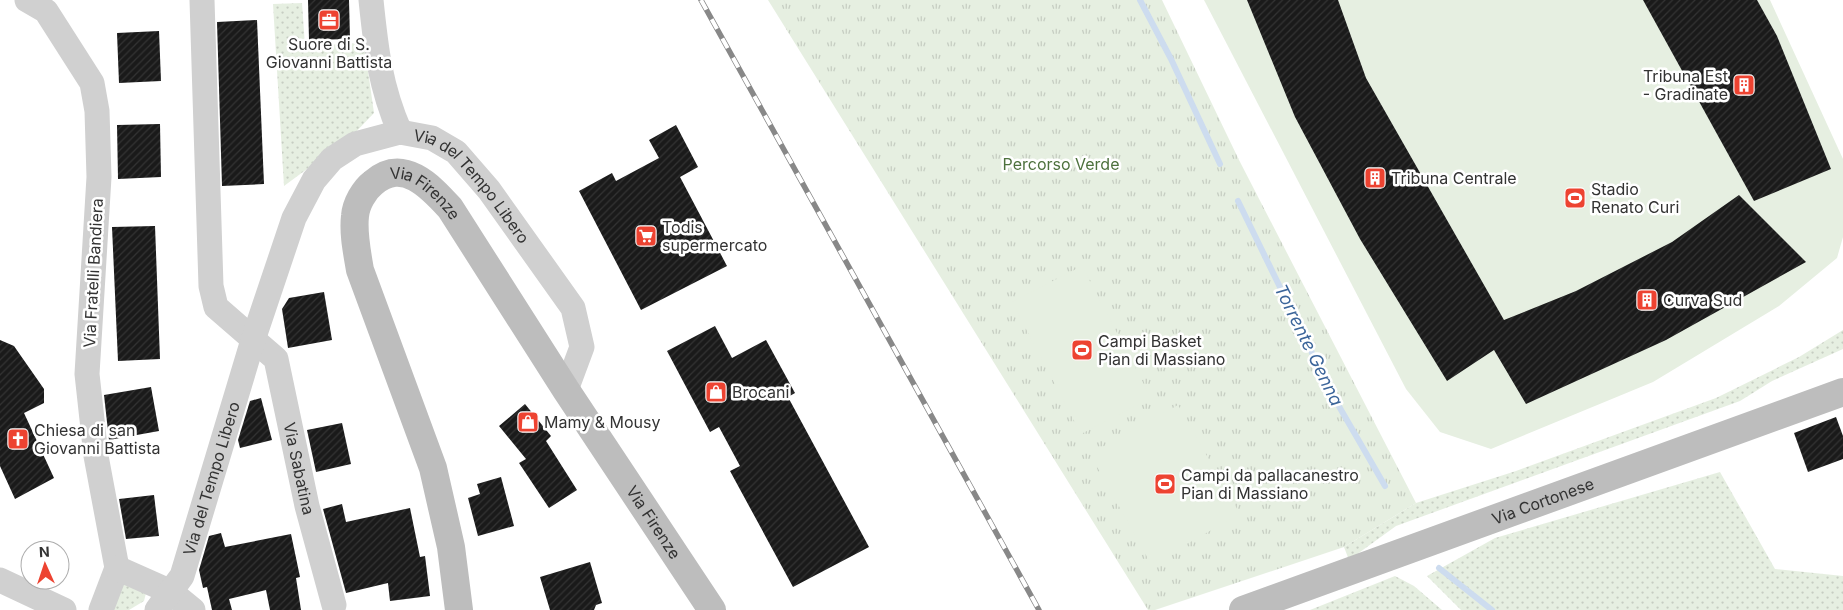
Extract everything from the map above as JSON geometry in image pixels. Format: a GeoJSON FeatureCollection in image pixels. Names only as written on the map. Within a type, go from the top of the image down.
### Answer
{"type":"FeatureCollection","features":[{"type":"Feature","properties":{"kind":"main road","name":"Via Firenze"},"geometry":{"type":"LineString","coordinates":[[459,610],[451,547],[433,468],[360,270],[355,241],[355,214],[365,190],[383,174],[408,174],[429,185],[450,208],[566,390],[712,610]]}},
{"type":"Feature","properties":{"kind":"main road","name":"Via Cortonese"},"geometry":{"type":"LineString","coordinates":[[1243,610],[1843,392]]}},
{"type":"Feature","properties":{"kind":"street"},"geometry":{"type":"LineString","coordinates":[[202,0],[211,286],[216,307],[253,340]]}},
{"type":"Feature","properties":{"kind":"street"},"geometry":{"type":"LineString","coordinates":[[371,0],[378,66],[387,102],[400,132]]}},
{"type":"Feature","properties":{"kind":"street","name":"Via Fratelli Bandiera"},"geometry":{"type":"LineString","coordinates":[[41,4],[92,83],[97,111],[99,176],[87,374],[96,456],[117,568]]}},
{"type":"Feature","properties":{"kind":"street","name":"Via del Tempo Libero"},"geometry":{"type":"LineString","coordinates":[[164,601],[182,576],[253,340],[294,218],[314,180],[332,159],[355,144],[400,132],[432,138],[456,152],[489,190],[573,308],[582,347],[566,390]]}},
{"type":"Feature","properties":{"kind":"street","name":"Via Sabatina"},"geometry":{"type":"LineString","coordinates":[[253,340],[276,359],[307,506],[334,605]]}},
{"type":"Feature","properties":{"kind":"street"},"geometry":{"type":"LineString","coordinates":[[101,610],[117,568],[164,601],[193,610]]}},
{"type":"Feature","properties":{"kind":"street"},"geometry":{"type":"LineString","coordinates":[[0,580],[64,610]]}},
{"type":"Feature","properties":{"kind":"green space","name":"Percorso Verde"},"geometry":{"type":"Polygon","coordinates":[[[768,0],[1162,0],[1239,160],[1416,503],[1344,547],[1155,610],[1148,610],[768,0]]]}},
{"type":"Feature","properties":{"kind":"green space","name":"Stadio Renato Curi"},"geometry":{"type":"Polygon","coordinates":[[[1204,0],[1770,0],[1843,159],[1843,237],[1837,258],[1779,306],[1653,382],[1491,449],[1440,432],[1406,389],[1204,0]]]}},
{"type":"Feature","properties":{"kind":"green space"},"geometry":{"type":"Polygon","coordinates":[[[302,3],[305,46],[364,43],[374,113],[353,135],[284,186],[273,4],[302,3]]]}},
{"type":"Feature","properties":{"kind":"green space","name":"Campi Basket Pian di Massiano"},"geometry":{"type":"Polygon","coordinates":[[[1082,266],[1151,398],[1081,434],[1012,302],[1082,266]]]}},
{"type":"Feature","properties":{"kind":"green space"},"geometry":{"type":"Polygon","coordinates":[[[1843,330],[1843,349],[1772,381],[1740,401],[1396,526],[1349,560],[1344,547],[1416,503],[1516,471],[1716,398],[1799,357],[1843,330]]]}},
{"type":"Feature","properties":{"kind":"green space","name":"Campi da pallacanestro Pian di Massiano"},"geometry":{"type":"Polygon","coordinates":[[[1178,405],[1240,514],[1151,564],[1090,454],[1178,405]]]}},
{"type":"Feature","properties":{"kind":"green space"},"geometry":{"type":"Polygon","coordinates":[[[1720,472],[1775,569],[1843,576],[1843,610],[1461,610],[1427,576],[1495,538],[1720,472]]]}},
{"type":"Feature","properties":{"kind":"green space"},"geometry":{"type":"Polygon","coordinates":[[[1395,576],[1414,586],[1442,610],[1310,610],[1395,576]]]}},
{"type":"Feature","properties":{"kind":"green space"},"geometry":{"type":"Polygon","coordinates":[[[121,577],[146,593],[144,601],[129,610],[109,610],[121,577]]]}},
{"type":"Feature","properties":{"kind":"building","name":"Suore di S. Giovanni Battista"},"geometry":{"type":"Polygon","coordinates":[[[308,0],[349,0],[350,39],[309,40],[308,0]]]}},
{"type":"Feature","properties":{"kind":"building"},"geometry":{"type":"Polygon","coordinates":[[[1247,0],[1338,0],[1366,78],[1504,320],[1576,291],[1672,242],[1739,195],[1806,262],[1666,340],[1526,404],[1494,350],[1447,381],[1360,239],[1295,117],[1247,0]]]}},
{"type":"Feature","properties":{"kind":"building","name":"Tribuna Est - Gradinate"},"geometry":{"type":"Polygon","coordinates":[[[1643,0],[1757,0],[1777,36],[1831,169],[1754,201],[1643,0]]]}},
{"type":"Feature","properties":{"kind":"building"},"geometry":{"type":"Polygon","coordinates":[[[257,20],[264,184],[222,186],[217,22],[257,20]]]}},
{"type":"Feature","properties":{"kind":"building"},"geometry":{"type":"Polygon","coordinates":[[[159,31],[161,81],[119,83],[117,33],[159,31]]]}},
{"type":"Feature","properties":{"kind":"building"},"geometry":{"type":"Polygon","coordinates":[[[160,124],[161,177],[118,179],[117,125],[160,124]]]}},
{"type":"Feature","properties":{"kind":"building"},"geometry":{"type":"Polygon","coordinates":[[[676,125],[698,167],[680,177],[727,266],[641,310],[579,191],[612,173],[616,181],[659,158],[649,140],[676,125]]]}},
{"type":"Feature","properties":{"kind":"building"},"geometry":{"type":"Polygon","coordinates":[[[155,226],[160,359],[118,361],[112,227],[155,226]]]}},
{"type":"Feature","properties":{"kind":"building"},"geometry":{"type":"Polygon","coordinates":[[[324,292],[332,340],[288,348],[282,309],[289,298],[324,292]]]}},
{"type":"Feature","properties":{"kind":"building"},"geometry":{"type":"Polygon","coordinates":[[[715,326],[732,358],[766,340],[795,393],[788,397],[869,547],[793,587],[730,471],[740,466],[719,427],[710,432],[667,351],[715,326]]]}},
{"type":"Feature","properties":{"kind":"building","name":"Chiesa di san Giovanni Battista"},"geometry":{"type":"Polygon","coordinates":[[[0,340],[14,346],[44,389],[44,403],[24,413],[54,478],[15,499],[0,466],[0,340]]]}},
{"type":"Feature","properties":{"kind":"building"},"geometry":{"type":"Polygon","coordinates":[[[151,387],[159,431],[109,440],[104,395],[151,387]]]}},
{"type":"Feature","properties":{"kind":"building"},"geometry":{"type":"Polygon","coordinates":[[[261,398],[272,440],[240,448],[238,440],[250,401],[261,398]]]}},
{"type":"Feature","properties":{"kind":"building"},"geometry":{"type":"Polygon","coordinates":[[[525,404],[551,436],[546,441],[577,490],[549,508],[519,463],[526,459],[499,426],[525,404]]]}},
{"type":"Feature","properties":{"kind":"building"},"geometry":{"type":"Polygon","coordinates":[[[1836,417],[1843,436],[1843,459],[1808,472],[1794,433],[1836,417]]]}},
{"type":"Feature","properties":{"kind":"building"},"geometry":{"type":"Polygon","coordinates":[[[342,423],[351,464],[316,472],[307,430],[342,423]]]}},
{"type":"Feature","properties":{"kind":"building"},"geometry":{"type":"Polygon","coordinates":[[[501,477],[514,526],[478,536],[468,498],[480,494],[477,484],[501,477]]]}},
{"type":"Feature","properties":{"kind":"building"},"geometry":{"type":"Polygon","coordinates":[[[154,495],[159,536],[126,539],[119,499],[154,495]]]}},
{"type":"Feature","properties":{"kind":"building"},"geometry":{"type":"Polygon","coordinates":[[[342,504],[346,522],[410,508],[420,557],[425,556],[430,596],[390,601],[388,583],[346,593],[323,509],[342,504]]]}},
{"type":"Feature","properties":{"kind":"building"},"geometry":{"type":"Polygon","coordinates":[[[221,533],[225,547],[291,534],[300,577],[296,578],[301,610],[270,610],[266,590],[229,599],[232,610],[212,610],[207,587],[203,588],[199,570],[209,536],[221,533]]]}},
{"type":"Feature","properties":{"kind":"building"},"geometry":{"type":"Polygon","coordinates":[[[590,562],[602,603],[596,605],[594,610],[550,610],[540,577],[590,562]]]}},
{"type":"Feature","properties":{"kind":"waterway","name":"Torrente Genna"},"geometry":{"type":"LineString","coordinates":[[1140,0],[1171,59],[1220,164]]}},
{"type":"Feature","properties":{"kind":"waterway","name":"Torrente Genna"},"geometry":{"type":"LineString","coordinates":[[1238,201],[1333,396],[1385,486]]}},
{"type":"Feature","properties":{"kind":"waterway","name":"Torrente Genna"},"geometry":{"type":"LineString","coordinates":[[1439,568],[1492,610]]}},
{"type":"Feature","properties":{"kind":"railway"},"geometry":{"type":"LineString","coordinates":[[701,0],[1039,610]]}},
{"type":"Feature","properties":{"kind":"place","name":"Suore di S. Giovanni Battista"},"geometry":{"type":"Point","coordinates":[329,20]}},
{"type":"Feature","properties":{"kind":"place","name":"Tribuna Est - Gradinate"},"geometry":{"type":"Point","coordinates":[1744,85]}},
{"type":"Feature","properties":{"kind":"place","name":"Tribuna Centrale"},"geometry":{"type":"Point","coordinates":[1375,178]}},
{"type":"Feature","properties":{"kind":"place","name":"Stadio Renato Curi"},"geometry":{"type":"Point","coordinates":[1575,198]}},
{"type":"Feature","properties":{"kind":"place","name":"Todis supermercato"},"geometry":{"type":"Point","coordinates":[646,236]}},
{"type":"Feature","properties":{"kind":"place","name":"Curva Sud"},"geometry":{"type":"Point","coordinates":[1647,300]}},
{"type":"Feature","properties":{"kind":"place","name":"Campi Basket Pian di Massiano"},"geometry":{"type":"Point","coordinates":[1082,350]}},
{"type":"Feature","properties":{"kind":"place","name":"Brocani"},"geometry":{"type":"Point","coordinates":[716,392]}},
{"type":"Feature","properties":{"kind":"place","name":"Mamy & Mousy"},"geometry":{"type":"Point","coordinates":[528,422]}},
{"type":"Feature","properties":{"kind":"place","name":"Chiesa di san Giovanni Battista"},"geometry":{"type":"Point","coordinates":[18,439]}},
{"type":"Feature","properties":{"kind":"place","name":"Campi da pallacanestro Pian di Massiano"},"geometry":{"type":"Point","coordinates":[1165,484]}}]}
